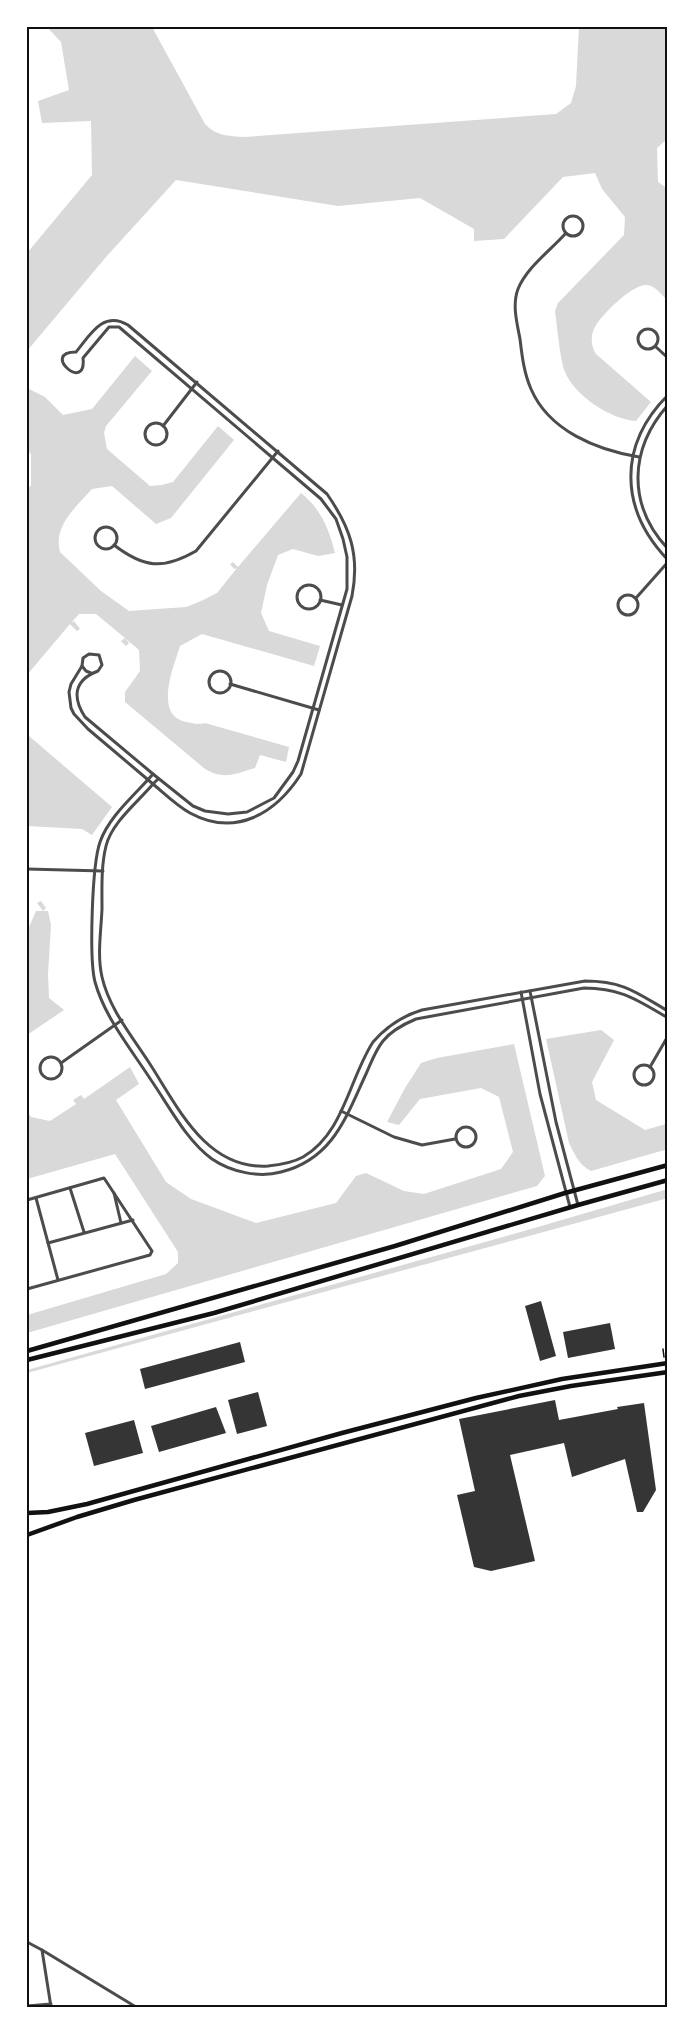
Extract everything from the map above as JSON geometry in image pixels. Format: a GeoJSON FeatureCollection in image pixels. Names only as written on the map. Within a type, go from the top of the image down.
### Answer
{"type":"FeatureCollection","features":[{"type":"Feature","properties":{"kind":"main road"},"geometry":{"type":"LineString","coordinates":[[27,1351],[374,1252],[565,1192],[668,1165]]}},
{"type":"Feature","properties":{"kind":"main road"},"geometry":{"type":"LineString","coordinates":[[27,1360],[214,1313],[668,1180]]}},
{"type":"Feature","properties":{"kind":"main road"},"geometry":{"type":"LineString","coordinates":[[27,1513],[48,1512],[83,1505],[342,1433],[535,1384],[668,1364]]}},
{"type":"Feature","properties":{"kind":"main road"},"geometry":{"type":"LineString","coordinates":[[27,1535],[134,1500],[519,1396],[668,1372]]}},
{"type":"Feature","properties":{"kind":"street"},"geometry":{"type":"LineString","coordinates":[[579,216],[584,226],[582,232],[577,236],[566,233],[563,222],[567,217],[579,216]]}},
{"type":"Feature","properties":{"kind":"street"},"geometry":{"type":"LineString","coordinates":[[566,233],[528,273],[519,286],[515,306],[523,366],[531,390],[538,402],[561,426],[581,440],[639,458]]}},
{"type":"Feature","properties":{"kind":"street"},"geometry":{"type":"LineString","coordinates":[[76,352],[98,325],[113,320],[128,325],[327,494],[339,511],[352,540],[356,571],[301,774],[288,794],[272,809],[250,819],[215,822],[182,808],[88,729],[74,714],[69,692],[71,684],[86,656],[92,653],[99,656],[102,662],[101,669],[92,673],[79,686],[77,699],[85,717],[193,806],[218,813],[247,812],[274,798],[298,761],[347,588],[347,557],[339,528],[321,499],[126,332],[114,326],[104,331],[83,358],[84,363],[77,372],[66,370],[63,365],[63,360],[70,352],[76,352],[83,358]]}},
{"type":"Feature","properties":{"kind":"street"},"geometry":{"type":"LineString","coordinates":[[649,329],[656,332],[659,339],[656,346],[648,349],[641,346],[638,339],[641,332],[649,329]]}},
{"type":"Feature","properties":{"kind":"street"},"geometry":{"type":"LineString","coordinates":[[656,346],[668,358]]}},
{"type":"Feature","properties":{"kind":"street"},"geometry":{"type":"LineString","coordinates":[[154,357],[160,351]]}},
{"type":"Feature","properties":{"kind":"street"},"geometry":{"type":"LineString","coordinates":[[163,426],[197,382]]}},
{"type":"Feature","properties":{"kind":"street"},"geometry":{"type":"LineString","coordinates":[[636,598],[668,561],[654,545],[640,519],[633,502],[631,489],[633,456],[647,419],[668,395]]}},
{"type":"Feature","properties":{"kind":"street"},"geometry":{"type":"LineString","coordinates":[[668,405],[645,438],[639,458],[637,479],[646,517],[668,549]]}},
{"type":"Feature","properties":{"kind":"street"},"geometry":{"type":"LineString","coordinates":[[224,417],[230,411]]}},
{"type":"Feature","properties":{"kind":"street"},"geometry":{"type":"LineString","coordinates":[[647,419],[653,424]]}},
{"type":"Feature","properties":{"kind":"street"},"geometry":{"type":"LineString","coordinates":[[154,423],[163,426],[167,434],[163,442],[154,444],[149,442],[145,434],[147,428],[154,423]]}},
{"type":"Feature","properties":{"kind":"street"},"geometry":{"type":"LineString","coordinates":[[114,545],[129,557],[145,564],[163,565],[180,560],[196,551],[278,451]]}},
{"type":"Feature","properties":{"kind":"street"},"geometry":{"type":"LineString","coordinates":[[332,514],[339,511]]}},
{"type":"Feature","properties":{"kind":"street"},"geometry":{"type":"LineString","coordinates":[[640,519],[646,517]]}},
{"type":"Feature","properties":{"kind":"street"},"geometry":{"type":"LineString","coordinates":[[106,527],[112,529],[117,537],[114,545],[106,549],[97,545],[94,539],[97,531],[106,527]]}},
{"type":"Feature","properties":{"kind":"street"},"geometry":{"type":"LineString","coordinates":[[312,586],[319,591],[320,600],[315,607],[306,608],[299,603],[298,594],[303,587],[312,586]]}},
{"type":"Feature","properties":{"kind":"street"},"geometry":{"type":"LineString","coordinates":[[632,595],[636,598],[638,608],[635,612],[625,615],[621,612],[618,607],[621,597],[632,595]]}},
{"type":"Feature","properties":{"kind":"street"},"geometry":{"type":"LineString","coordinates":[[320,600],[348,607]]}},
{"type":"Feature","properties":{"kind":"street"},"geometry":{"type":"LineString","coordinates":[[82,666],[86,671],[92,673]]}},
{"type":"Feature","properties":{"kind":"street"},"geometry":{"type":"LineString","coordinates":[[214,672],[223,672],[228,675],[230,684],[225,691],[216,692],[210,685],[209,679],[214,672]]}},
{"type":"Feature","properties":{"kind":"street"},"geometry":{"type":"LineString","coordinates":[[230,684],[319,710]]}},
{"type":"Feature","properties":{"kind":"street"},"geometry":{"type":"LineString","coordinates":[[153,774],[115,818],[100,842],[96,871],[93,968],[102,1004],[114,1025],[180,1123],[213,1159],[243,1173],[279,1173],[303,1165],[320,1153],[334,1137],[348,1114],[383,1041],[401,1026],[416,1019],[584,988],[618,991],[668,1018]]}},
{"type":"Feature","properties":{"kind":"street"},"geometry":{"type":"LineString","coordinates":[[158,778],[119,823],[106,844],[103,871],[101,976],[108,998],[197,1135],[220,1155],[247,1165],[273,1166],[302,1157],[312,1150],[331,1131],[368,1050],[379,1035],[399,1019],[422,1010],[593,981],[618,984],[668,1011]]}},
{"type":"Feature","properties":{"kind":"street"},"geometry":{"type":"LineString","coordinates":[[247,812],[250,819]]}},
{"type":"Feature","properties":{"kind":"street"},"geometry":{"type":"LineString","coordinates":[[115,818],[119,823]]}},
{"type":"Feature","properties":{"kind":"street"},"geometry":{"type":"LineString","coordinates":[[27,869],[103,871]]}},
{"type":"Feature","properties":{"kind":"street"},"geometry":{"type":"LineString","coordinates":[[593,981],[594,988]]}},
{"type":"Feature","properties":{"kind":"street"},"geometry":{"type":"LineString","coordinates":[[530,991],[556,1122],[578,1205]]}},
{"type":"Feature","properties":{"kind":"street"},"geometry":{"type":"LineString","coordinates":[[521,992],[540,1094],[570,1208]]}},
{"type":"Feature","properties":{"kind":"street"},"geometry":{"type":"LineString","coordinates":[[61,1063],[122,1020]]}},
{"type":"Feature","properties":{"kind":"street"},"geometry":{"type":"LineString","coordinates":[[650,1067],[668,1036]]}},
{"type":"Feature","properties":{"kind":"street"},"geometry":{"type":"LineString","coordinates":[[47,1058],[56,1059],[61,1063],[62,1072],[58,1077],[49,1079],[42,1074],[41,1065],[47,1058]]}},
{"type":"Feature","properties":{"kind":"street"},"geometry":{"type":"LineString","coordinates":[[640,1066],[650,1067],[655,1075],[654,1079],[651,1083],[642,1085],[635,1078],[634,1073],[640,1066]]}},
{"type":"Feature","properties":{"kind":"street"},"geometry":{"type":"LineString","coordinates":[[146,1073],[153,1068]]}},
{"type":"Feature","properties":{"kind":"street"},"geometry":{"type":"LineString","coordinates":[[341,1111],[394,1137],[422,1145],[456,1139]]}},
{"type":"Feature","properties":{"kind":"street"},"geometry":{"type":"LineString","coordinates":[[462,1127],[471,1128],[476,1135],[474,1143],[469,1147],[461,1146],[456,1139],[456,1133],[462,1127]]}},
{"type":"Feature","properties":{"kind":"street"},"geometry":{"type":"LineString","coordinates":[[27,1200],[103,1178],[152,1249],[150,1255],[27,1288]]}},
{"type":"Feature","properties":{"kind":"street"},"geometry":{"type":"LineString","coordinates":[[70,1188],[84,1232]]}},
{"type":"Feature","properties":{"kind":"street"},"geometry":{"type":"LineString","coordinates":[[113,1191],[121,1223]]}},
{"type":"Feature","properties":{"kind":"street"},"geometry":{"type":"LineString","coordinates":[[36,1198],[58,1280]]}},
{"type":"Feature","properties":{"kind":"street"},"geometry":{"type":"LineString","coordinates":[[48,1243],[133,1220]]}},
{"type":"Feature","properties":{"kind":"street"},"geometry":{"type":"LineString","coordinates":[[27,1942],[136,2007]]}},
{"type":"Feature","properties":{"kind":"street"},"geometry":{"type":"LineString","coordinates":[[27,2006],[51,2005],[42,1950]]}},
{"type":"Feature","properties":{"kind":"shaded area"},"geometry":{"type":"Polygon","coordinates":[[[47,27],[152,27],[205,124],[218,133],[245,137],[556,114],[571,103],[576,86],[579,27],[668,27],[668,138],[657,148],[658,182],[668,189],[668,301],[652,286],[645,285],[632,290],[603,316],[593,330],[592,337],[596,354],[651,402],[636,421],[615,416],[585,398],[570,381],[563,367],[555,311],[558,303],[624,235],[625,217],[602,189],[595,173],[563,177],[504,239],[474,241],[474,229],[420,198],[338,206],[176,180],[106,257],[27,351],[27,253],[92,175],[91,121],[42,123],[38,101],[69,90],[61,42],[47,27]]]}},
{"type":"Feature","properties":{"kind":"shaded area"},"geometry":{"type":"Polygon","coordinates":[[[135,356],[152,371],[106,426],[104,433],[107,449],[150,486],[173,482],[218,426],[234,440],[171,518],[156,524],[112,486],[92,489],[63,525],[59,543],[60,552],[101,591],[129,611],[186,607],[217,593],[237,568],[234,569],[230,564],[233,562],[238,567],[301,493],[308,499],[323,520],[335,553],[318,556],[293,549],[278,555],[267,585],[261,613],[269,631],[320,646],[314,666],[202,634],[180,646],[168,689],[170,710],[176,718],[186,722],[205,723],[289,747],[286,762],[260,755],[255,768],[235,774],[218,774],[205,769],[125,702],[125,692],[140,671],[139,650],[96,614],[79,614],[71,623],[74,621],[80,629],[77,631],[70,624],[27,675],[27,491],[31,485],[31,454],[27,450],[27,388],[45,397],[63,415],[92,409],[135,356]]]}},
{"type":"Feature","properties":{"kind":"shaded area"},"geometry":{"type":"Polygon","coordinates":[[[125,638],[129,643],[126,646],[121,641],[125,638]]]}},
{"type":"Feature","properties":{"kind":"shaded area"},"geometry":{"type":"Polygon","coordinates":[[[27,707],[29,736],[112,807],[92,835],[82,829],[27,826],[27,707]]]}},
{"type":"Feature","properties":{"kind":"shaded area"},"geometry":{"type":"Polygon","coordinates":[[[41,901],[46,908],[43,911],[37,903],[41,901]]]}},
{"type":"Feature","properties":{"kind":"shaded area"},"geometry":{"type":"Polygon","coordinates":[[[36,911],[48,911],[51,925],[49,998],[64,1010],[27,1035],[29,931],[27,932],[27,926],[29,927],[36,911]]]}},
{"type":"Feature","properties":{"kind":"shaded area"},"geometry":{"type":"Polygon","coordinates":[[[601,1030],[614,1040],[592,1082],[596,1100],[645,1130],[666,1124],[668,1120],[668,1149],[591,1171],[580,1163],[569,1143],[546,1039],[601,1030]]]}},
{"type":"Feature","properties":{"kind":"shaded area"},"geometry":{"type":"Polygon","coordinates":[[[514,1044],[545,1176],[537,1186],[27,1333],[27,1315],[166,1274],[178,1263],[178,1252],[115,1154],[27,1179],[27,1111],[31,1117],[50,1121],[76,1104],[73,1100],[81,1095],[84,1099],[130,1067],[139,1084],[116,1100],[166,1182],[191,1199],[256,1223],[336,1203],[356,1176],[366,1173],[404,1191],[424,1194],[501,1169],[513,1152],[499,1097],[481,1088],[420,1099],[399,1125],[387,1122],[421,1063],[514,1044]]]}},
{"type":"Feature","properties":{"kind":"shaded area"},"geometry":{"type":"Polygon","coordinates":[[[668,1189],[668,1198],[27,1373],[27,1370],[668,1189]]]}},
{"type":"Feature","properties":{"kind":"building"},"geometry":{"type":"Polygon","coordinates":[[[541,1301],[556,1356],[540,1361],[525,1306],[541,1301]]]}},
{"type":"Feature","properties":{"kind":"building"},"geometry":{"type":"Polygon","coordinates":[[[610,1323],[615,1349],[568,1358],[563,1332],[610,1323]]]}},
{"type":"Feature","properties":{"kind":"building"},"geometry":{"type":"Polygon","coordinates":[[[240,1342],[245,1362],[145,1389],[140,1369],[240,1342]]]}},
{"type":"Feature","properties":{"kind":"building"},"geometry":{"type":"Polygon","coordinates":[[[258,1392],[267,1426],[237,1434],[228,1400],[258,1392]]]}},
{"type":"Feature","properties":{"kind":"building"},"geometry":{"type":"Polygon","coordinates":[[[555,1400],[559,1420],[644,1403],[656,1490],[643,1512],[637,1512],[625,1459],[572,1477],[564,1443],[510,1455],[535,1561],[491,1571],[474,1567],[457,1495],[475,1491],[459,1419],[555,1400]]]}},
{"type":"Feature","properties":{"kind":"building"},"geometry":{"type":"Polygon","coordinates":[[[216,1407],[226,1433],[159,1452],[151,1426],[216,1407]]]}},
{"type":"Feature","properties":{"kind":"building"},"geometry":{"type":"Polygon","coordinates":[[[134,1420],[143,1453],[94,1466],[85,1433],[134,1420]]]}}]}
